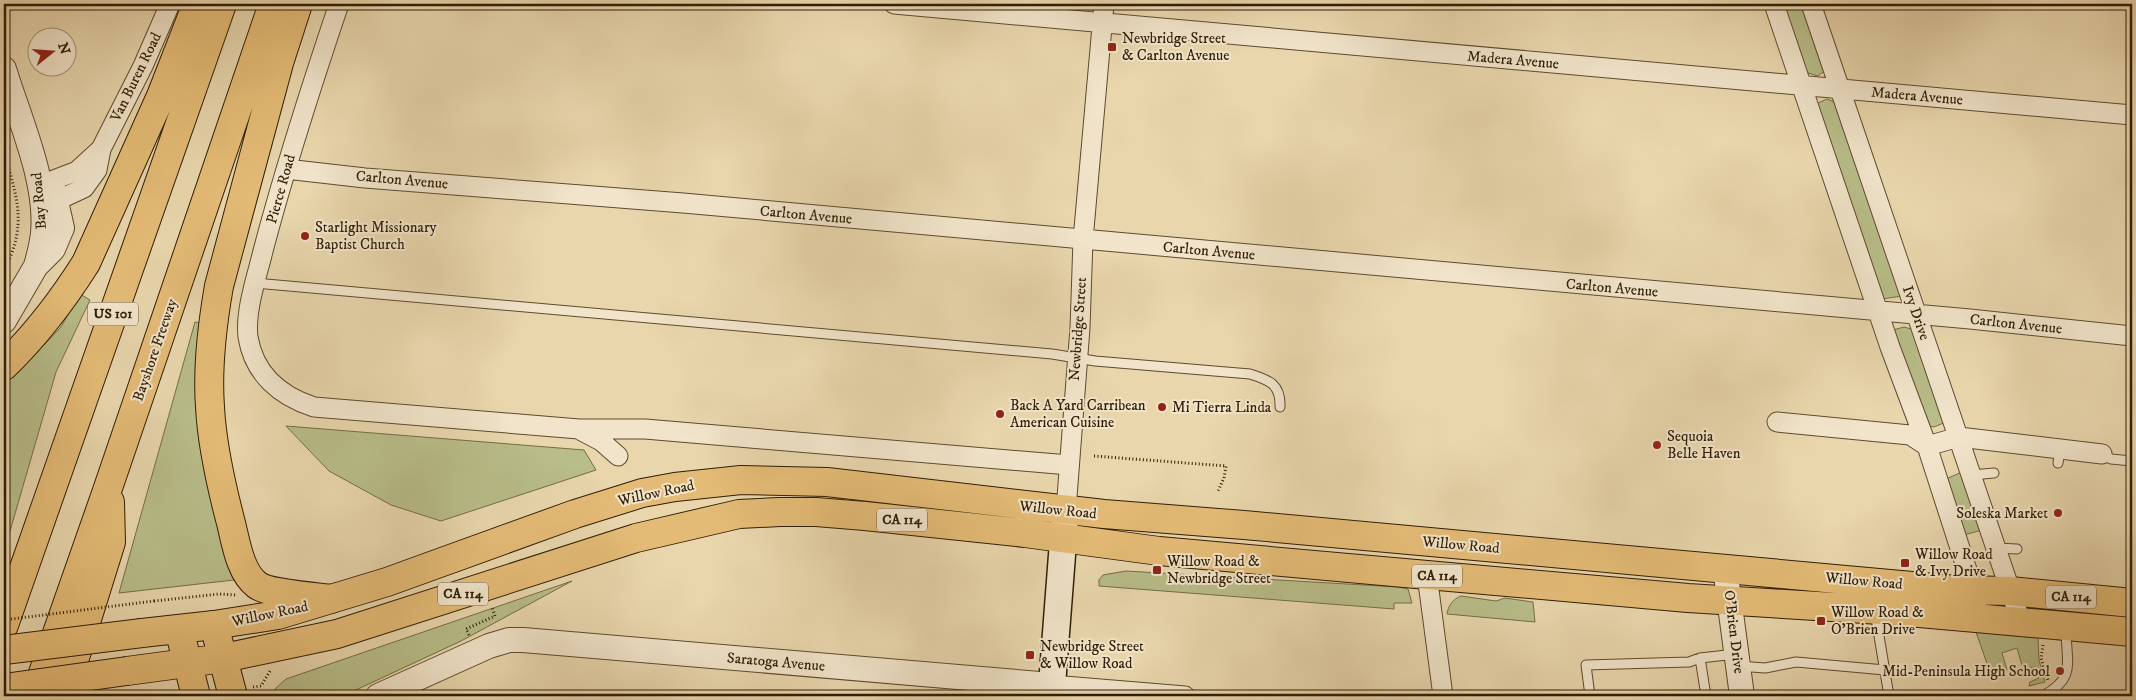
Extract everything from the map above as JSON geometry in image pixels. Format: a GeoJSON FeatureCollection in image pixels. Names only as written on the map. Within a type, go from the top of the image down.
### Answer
{"type":"FeatureCollection","features":[{"type":"Feature","properties":{"kind":"main road"},"geometry":{"type":"LineString","coordinates":[[4,366],[37,332],[86,264],[154,114],[197,4]]}},
{"type":"Feature","properties":{"kind":"main road","name":"US 101"},"geometry":{"type":"LineString","coordinates":[[4,625],[222,4]]}},
{"type":"Feature","properties":{"kind":"main road","name":"Bayshore Freeway"},"geometry":{"type":"LineString","coordinates":[[35,696],[273,4]]}},
{"type":"Feature","properties":{"kind":"main road"},"geometry":{"type":"LineString","coordinates":[[298,4],[279,63],[219,286],[213,319],[210,408],[218,470],[233,532],[248,577],[259,587],[331,599]]}},
{"type":"Feature","properties":{"kind":"main road","name":"Willow Road"},"geometry":{"type":"LineString","coordinates":[[4,650],[214,625],[278,615],[387,582],[642,493],[702,484],[768,480],[827,482],[1066,510],[1973,591],[2010,591],[2132,602]]}},
{"type":"Feature","properties":{"kind":"main road"},"geometry":{"type":"LineString","coordinates":[[63,696],[111,542],[109,485]]}},
{"type":"Feature","properties":{"kind":"main road","name":"Newbridge Street"},"geometry":{"type":"LineString","coordinates":[[1050,693],[1066,510]]}},
{"type":"Feature","properties":{"kind":"main road","name":"Willow Road"},"geometry":{"type":"LineString","coordinates":[[4,688],[224,658],[354,630],[604,548],[666,530],[740,514],[816,512],[1025,533],[1158,551],[1730,600],[1875,609],[1982,620],[2043,629],[2132,632]]}},
{"type":"Feature","properties":{"kind":"main road"},"geometry":{"type":"LineString","coordinates":[[214,625],[233,696]]}},
{"type":"Feature","properties":{"kind":"main road"},"geometry":{"type":"LineString","coordinates":[[179,629],[196,696]]}},
{"type":"Feature","properties":{"kind":"street","name":"Van Buren Road"},"geometry":{"type":"LineString","coordinates":[[47,182],[84,188],[97,170],[101,149],[144,66],[170,4]]}},
{"type":"Feature","properties":{"kind":"street","name":"Pierce Road"},"geometry":{"type":"LineString","coordinates":[[339,4],[279,187],[250,303],[248,335],[256,363],[263,375],[274,387],[288,397],[314,407],[579,429]]}},
{"type":"Feature","properties":{"kind":"street","name":"Madera Avenue"},"geometry":{"type":"LineString","coordinates":[[894,4],[2132,115]]}},
{"type":"Feature","properties":{"kind":"street","name":"Newbridge Street"},"geometry":{"type":"LineString","coordinates":[[1066,510],[1078,358],[1083,240],[1104,4]]}},
{"type":"Feature","properties":{"kind":"street"},"geometry":{"type":"LineString","coordinates":[[1774,4],[1878,312],[1927,446],[1982,620]]}},
{"type":"Feature","properties":{"kind":"street","name":"Ivy Drive"},"geometry":{"type":"LineString","coordinates":[[1810,4],[1972,474],[2010,591],[2043,629]]}},
{"type":"Feature","properties":{"kind":"street","name":"Bay Road"},"geometry":{"type":"LineString","coordinates":[[4,69],[47,182],[62,228],[53,249],[36,266],[4,321]]}},
{"type":"Feature","properties":{"kind":"street","name":"Carlton Avenue"},"geometry":{"type":"LineString","coordinates":[[286,169],[365,178],[548,192],[2132,336]]}},
{"type":"Feature","properties":{"kind":"street","name":"Bay Road"},"geometry":{"type":"LineString","coordinates":[[36,266],[43,231],[42,208],[47,182]]}},
{"type":"Feature","properties":{"kind":"street"},"geometry":{"type":"LineString","coordinates":[[1777,422],[1910,435],[1927,446],[1959,437],[2059,456],[2102,454]]}},
{"type":"Feature","properties":{"kind":"street"},"geometry":{"type":"LineString","coordinates":[[579,429],[645,429],[1069,465]]}},
{"type":"Feature","properties":{"kind":"street"},"geometry":{"type":"LineString","coordinates":[[579,429],[601,442],[618,456]]}},
{"type":"Feature","properties":{"kind":"street","name":"O'Brien Drive"},"geometry":{"type":"LineString","coordinates":[[1725,568],[1742,696]]}},
{"type":"Feature","properties":{"kind":"street"},"geometry":{"type":"LineString","coordinates":[[1427,575],[1443,696]]}},
{"type":"Feature","properties":{"kind":"street","name":"Saratoga Avenue"},"geometry":{"type":"LineString","coordinates":[[378,696],[489,646],[509,640],[1050,693],[1185,696]]}},
{"type":"Feature","properties":{"kind":"lane"},"geometry":{"type":"LineString","coordinates":[[255,283],[738,325],[1096,361],[1250,374],[1266,379],[1276,388],[1280,396],[1280,407]]}},
{"type":"Feature","properties":{"kind":"lane"},"geometry":{"type":"LineString","coordinates":[[2102,454],[2111,459],[2132,461]]}},
{"type":"Feature","properties":{"kind":"lane"},"geometry":{"type":"LineString","coordinates":[[1972,474],[1994,473]]}},
{"type":"Feature","properties":{"kind":"lane"},"geometry":{"type":"LineString","coordinates":[[1996,548],[2017,549]]}},
{"type":"Feature","properties":{"kind":"lane"},"geometry":{"type":"LineString","coordinates":[[1875,609],[1890,696]]}},
{"type":"Feature","properties":{"kind":"lane"},"geometry":{"type":"LineString","coordinates":[[2043,629],[2069,663],[2063,682],[2043,696]]}},
{"type":"Feature","properties":{"kind":"lane"},"geometry":{"type":"LineString","coordinates":[[1590,696],[1586,666],[1689,662],[1700,658],[1737,660],[1765,668],[1796,662],[1885,670]]}},
{"type":"Feature","properties":{"kind":"lane"},"geometry":{"type":"LineString","coordinates":[[1700,658],[1706,696]]}},
{"type":"Feature","properties":{"kind":"path"},"geometry":{"type":"LineString","coordinates":[[4,152],[18,198],[18,228],[13,252],[4,270]]}},
{"type":"Feature","properties":{"kind":"path"},"geometry":{"type":"LineString","coordinates":[[1094,456],[1226,466],[1224,478],[1218,491]]}},
{"type":"Feature","properties":{"kind":"path"},"geometry":{"type":"LineString","coordinates":[[4,620],[154,601]]}},
{"type":"Feature","properties":{"kind":"path"},"geometry":{"type":"LineString","coordinates":[[471,639],[466,629],[495,616],[491,604]]}},
{"type":"Feature","properties":{"kind":"path"},"geometry":{"type":"LineString","coordinates":[[2043,629],[2042,658],[2052,691]]}},
{"type":"Feature","properties":{"kind":"green space"},"geometry":{"type":"Polygon","coordinates":[[[1782,4],[1804,4],[1826,70],[1818,76],[1805,72],[1782,4]]]}},
{"type":"Feature","properties":{"kind":"green space"},"geometry":{"type":"Polygon","coordinates":[[[1827,99],[1839,104],[1903,296],[1881,299],[1816,104],[1827,99]]]}},
{"type":"Feature","properties":{"kind":"green space"},"geometry":{"type":"Polygon","coordinates":[[[80,294],[90,300],[56,372],[6,545],[4,544],[4,382],[29,361],[61,327],[80,294]]]}},
{"type":"Feature","properties":{"kind":"green space"},"geometry":{"type":"Polygon","coordinates":[[[195,322],[201,323],[220,522],[234,580],[119,593],[195,322]]]}},
{"type":"Feature","properties":{"kind":"green space"},"geometry":{"type":"Polygon","coordinates":[[[1904,327],[1915,330],[1946,422],[1934,427],[1924,425],[1893,330],[1904,327]]]}},
{"type":"Feature","properties":{"kind":"green space"},"geometry":{"type":"Polygon","coordinates":[[[286,426],[584,450],[596,470],[441,521],[391,505],[329,471],[286,426]]]}},
{"type":"Feature","properties":{"kind":"green space"},"geometry":{"type":"Polygon","coordinates":[[[1962,472],[1982,530],[1964,535],[1946,479],[1962,472]]]}},
{"type":"Feature","properties":{"kind":"green space"},"geometry":{"type":"Polygon","coordinates":[[[1126,571],[1398,587],[1408,589],[1412,603],[1394,603],[1394,609],[1099,586],[1099,580],[1103,575],[1126,571]]]}},
{"type":"Feature","properties":{"kind":"green space"},"geometry":{"type":"Polygon","coordinates":[[[572,581],[461,641],[343,696],[272,696],[275,689],[286,679],[572,581]]]}},
{"type":"Feature","properties":{"kind":"green space"},"geometry":{"type":"Polygon","coordinates":[[[1461,596],[1496,601],[1505,598],[1533,602],[1535,622],[1447,614],[1451,603],[1461,596]]]}},
{"type":"Feature","properties":{"kind":"green space"},"geometry":{"type":"Polygon","coordinates":[[[2025,606],[2132,610],[2132,621],[2047,612],[2025,606]]]}},
{"type":"Feature","properties":{"kind":"green space"},"geometry":{"type":"Polygon","coordinates":[[[1976,632],[2038,638],[2039,660],[2045,682],[2029,686],[2030,682],[2039,678],[2035,667],[2023,669],[2017,648],[2002,653],[2007,670],[1991,675],[1976,632]]]}},
{"type":"Feature","properties":{"kind":"place","name":"Newbridge Street & Carlton Avenue"},"geometry":{"type":"Point","coordinates":[1112,47]}},
{"type":"Feature","properties":{"kind":"place","name":"Starlight Missionary Baptist Church"},"geometry":{"type":"Point","coordinates":[305,236]}},
{"type":"Feature","properties":{"kind":"place","name":"Mi Tierra Linda"},"geometry":{"type":"Point","coordinates":[1162,407]}},
{"type":"Feature","properties":{"kind":"place","name":"Back A Yard Carribean American Cuisine"},"geometry":{"type":"Point","coordinates":[1000,414]}},
{"type":"Feature","properties":{"kind":"place","name":"Sequoia Belle Haven"},"geometry":{"type":"Point","coordinates":[1657,445]}},
{"type":"Feature","properties":{"kind":"place","name":"Soleska Market"},"geometry":{"type":"Point","coordinates":[2058,513]}},
{"type":"Feature","properties":{"kind":"place","name":"Willow Road & Ivy Drive"},"geometry":{"type":"Point","coordinates":[1905,563]}},
{"type":"Feature","properties":{"kind":"place","name":"Willow Road & Newbridge Street"},"geometry":{"type":"Point","coordinates":[1157,570]}},
{"type":"Feature","properties":{"kind":"place","name":"Willow Road & O'Brien Drive"},"geometry":{"type":"Point","coordinates":[1821,621]}},
{"type":"Feature","properties":{"kind":"place","name":"Newbridge Street & Willow Road"},"geometry":{"type":"Point","coordinates":[1030,655]}},
{"type":"Feature","properties":{"kind":"place","name":"Mid-Peninsula High School"},"geometry":{"type":"Point","coordinates":[2060,671]}}]}
